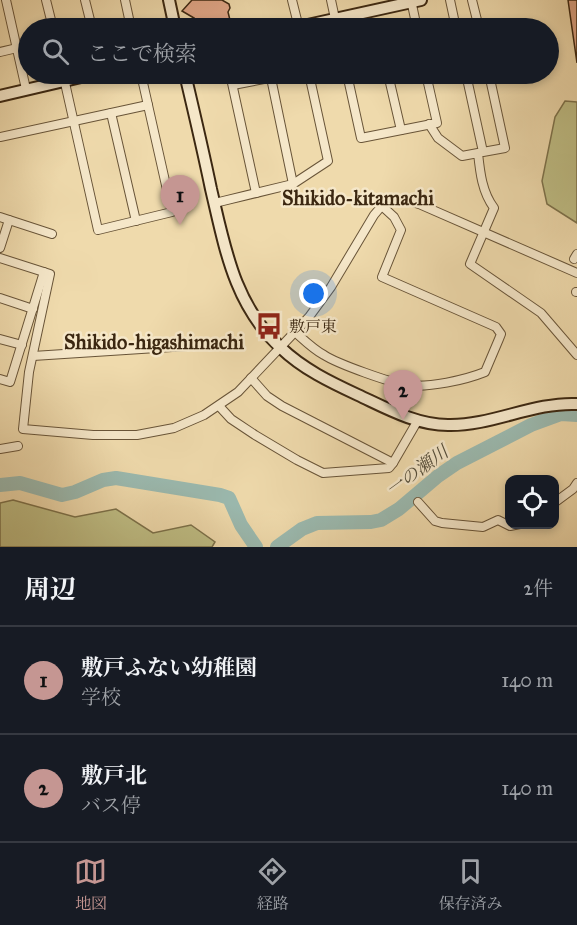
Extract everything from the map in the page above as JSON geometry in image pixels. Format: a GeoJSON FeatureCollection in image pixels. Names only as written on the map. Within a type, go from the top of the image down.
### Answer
{"type":"FeatureCollection","features":[{"type":"Feature","properties":{"kind":"street"},"geometry":{"type":"LineString","coordinates":[[6,0],[18,53]]}},
{"type":"Feature","properties":{"kind":"street"},"geometry":{"type":"LineString","coordinates":[[46,0],[50,18]]}},
{"type":"Feature","properties":{"kind":"street"},"geometry":{"type":"LineString","coordinates":[[85,0],[90,18]]}},
{"type":"Feature","properties":{"kind":"street"},"geometry":{"type":"LineString","coordinates":[[125,0],[129,18]]}},
{"type":"Feature","properties":{"kind":"street"},"geometry":{"type":"LineString","coordinates":[[169,0],[173,18]]}},
{"type":"Feature","properties":{"kind":"street"},"geometry":{"type":"LineString","coordinates":[[292,0],[295,18]]}},
{"type":"Feature","properties":{"kind":"street"},"geometry":{"type":"LineString","coordinates":[[331,0],[336,18]]}},
{"type":"Feature","properties":{"kind":"street"},"geometry":{"type":"LineString","coordinates":[[450,0],[454,18]]}},
{"type":"Feature","properties":{"kind":"street"},"geometry":{"type":"LineString","coordinates":[[472,0],[476,18]]}},
{"type":"Feature","properties":{"kind":"street"},"geometry":{"type":"LineString","coordinates":[[357,18],[414,1],[416,18]]}},
{"type":"Feature","properties":{"kind":"street"},"geometry":{"type":"LineString","coordinates":[[0,52],[17,48]]}},
{"type":"Feature","properties":{"kind":"street"},"geometry":{"type":"LineString","coordinates":[[25,84],[26,89]]}},
{"type":"Feature","properties":{"kind":"street"},"geometry":{"type":"LineString","coordinates":[[0,96],[42,84]]}},
{"type":"Feature","properties":{"kind":"street"},"geometry":{"type":"LineString","coordinates":[[66,84],[98,230],[172,212],[143,84]]}},
{"type":"Feature","properties":{"kind":"street"},"geometry":{"type":"LineString","coordinates":[[187,84],[234,280],[254,316],[279,347],[322,378],[388,409],[418,420],[448,426],[557,404],[577,404]]}},
{"type":"Feature","properties":{"kind":"street"},"geometry":{"type":"LineString","coordinates":[[238,84],[233,85],[256,193]]}},
{"type":"Feature","properties":{"kind":"street"},"geometry":{"type":"LineString","coordinates":[[272,84],[293,184]]}},
{"type":"Feature","properties":{"kind":"street"},"geometry":{"type":"LineString","coordinates":[[219,202],[293,184],[328,160],[311,84]]}},
{"type":"Feature","properties":{"kind":"street"},"geometry":{"type":"LineString","coordinates":[[349,84],[361,138],[437,123],[428,84]]}},
{"type":"Feature","properties":{"kind":"street"},"geometry":{"type":"LineString","coordinates":[[390,84],[401,130]]}},
{"type":"Feature","properties":{"kind":"street"},"geometry":{"type":"LineString","coordinates":[[468,84],[483,153],[505,148],[491,84]]}},
{"type":"Feature","properties":{"kind":"street"},"geometry":{"type":"LineString","coordinates":[[0,137],[148,105]]}},
{"type":"Feature","properties":{"kind":"street"},"geometry":{"type":"LineString","coordinates":[[111,113],[136,221]]}},
{"type":"Feature","properties":{"kind":"street"},"geometry":{"type":"LineString","coordinates":[[429,124],[438,138],[462,156],[478,153],[484,188],[494,208],[470,264],[541,313],[577,356]]}},
{"type":"Feature","properties":{"kind":"street"},"geometry":{"type":"LineString","coordinates":[[0,258],[50,274],[26,390],[23,429],[116,436],[155,433],[191,421],[219,406],[251,378],[321,303],[360,236],[389,200],[407,199],[577,273]]}},
{"type":"Feature","properties":{"kind":"street"},"geometry":{"type":"LineString","coordinates":[[295,332],[326,357],[407,385],[428,386],[485,372],[500,339],[501,333],[496,327],[382,277],[401,230],[394,217],[382,206]]}},
{"type":"Feature","properties":{"kind":"street"},"geometry":{"type":"LineString","coordinates":[[0,218],[52,234]]}},
{"type":"Feature","properties":{"kind":"street"},"geometry":{"type":"LineString","coordinates":[[0,248],[9,220]]}},
{"type":"Feature","properties":{"kind":"street"},"geometry":{"type":"LineString","coordinates":[[0,379],[10,382],[44,272]]}},
{"type":"Feature","properties":{"kind":"street"},"geometry":{"type":"LineString","coordinates":[[0,298],[33,309]]}},
{"type":"Feature","properties":{"kind":"street"},"geometry":{"type":"LineString","coordinates":[[0,339],[22,345]]}},
{"type":"Feature","properties":{"kind":"street"},"geometry":{"type":"LineString","coordinates":[[33,356],[203,345]]}},
{"type":"Feature","properties":{"kind":"street"},"geometry":{"type":"LineString","coordinates":[[251,378],[267,396],[282,406],[393,463]]}},
{"type":"Feature","properties":{"kind":"street"},"geometry":{"type":"LineString","coordinates":[[219,406],[231,418],[255,435],[323,473],[389,468],[418,420]]}},
{"type":"Feature","properties":{"kind":"street"},"geometry":{"type":"LineString","coordinates":[[0,449],[18,446]]}},
{"type":"Feature","properties":{"kind":"street"},"geometry":{"type":"LineString","coordinates":[[559,500],[577,483]]}},
{"type":"Feature","properties":{"kind":"street"},"geometry":{"type":"LineString","coordinates":[[418,502],[435,521],[442,523],[483,527],[498,520],[505,524]]}},
{"type":"Feature","properties":{"kind":"shaded area"},"geometry":{"type":"Polygon","coordinates":[[[565,101],[577,102],[577,223],[547,204],[542,181],[555,117],[565,101]]]}},
{"type":"Feature","properties":{"kind":"shaded area"},"geometry":{"type":"Polygon","coordinates":[[[13,500],[75,517],[116,509],[153,533],[191,525],[215,542],[212,547],[0,547],[0,503],[13,500]]]}},
{"type":"Feature","properties":{"kind":"building"},"geometry":{"type":"Polygon","coordinates":[[[192,0],[222,0],[229,4],[230,8],[230,18],[194,18],[182,11],[192,0]]]}},
{"type":"Feature","properties":{"kind":"building"},"geometry":{"type":"Polygon","coordinates":[[[568,0],[577,0],[577,63],[568,0]]]}},
{"type":"Feature","properties":{"kind":"waterway","name":"一の瀬川"},"geometry":{"type":"LineString","coordinates":[[277,547],[302,529],[317,523],[381,520],[399,509],[457,463],[531,425],[561,414],[577,415]]}},
{"type":"Feature","properties":{"kind":"waterway","name":"一の瀬川"},"geometry":{"type":"LineString","coordinates":[[0,485],[20,483],[62,495],[103,480],[116,478],[220,495],[229,498],[241,525],[256,547]]}},
{"type":"Feature","properties":{"kind":"place","name":"敷戸ふない幼稚園"},"geometry":{"type":"Point","coordinates":[180,225]}},
{"type":"Feature","properties":{"kind":"place","name":"敷戸東"},"geometry":{"type":"Point","coordinates":[269,326]}},
{"type":"Feature","properties":{"kind":"place","name":"敷戸北"},"geometry":{"type":"Point","coordinates":[403,420]}},
{"type":"Feature","properties":{"kind":"district","name":"Shikido-kitamachi"},"geometry":{"type":"Point","coordinates":[358,198]}},
{"type":"Feature","properties":{"kind":"district","name":"Shikido-higashimachi"},"geometry":{"type":"Point","coordinates":[154,342]}}]}
